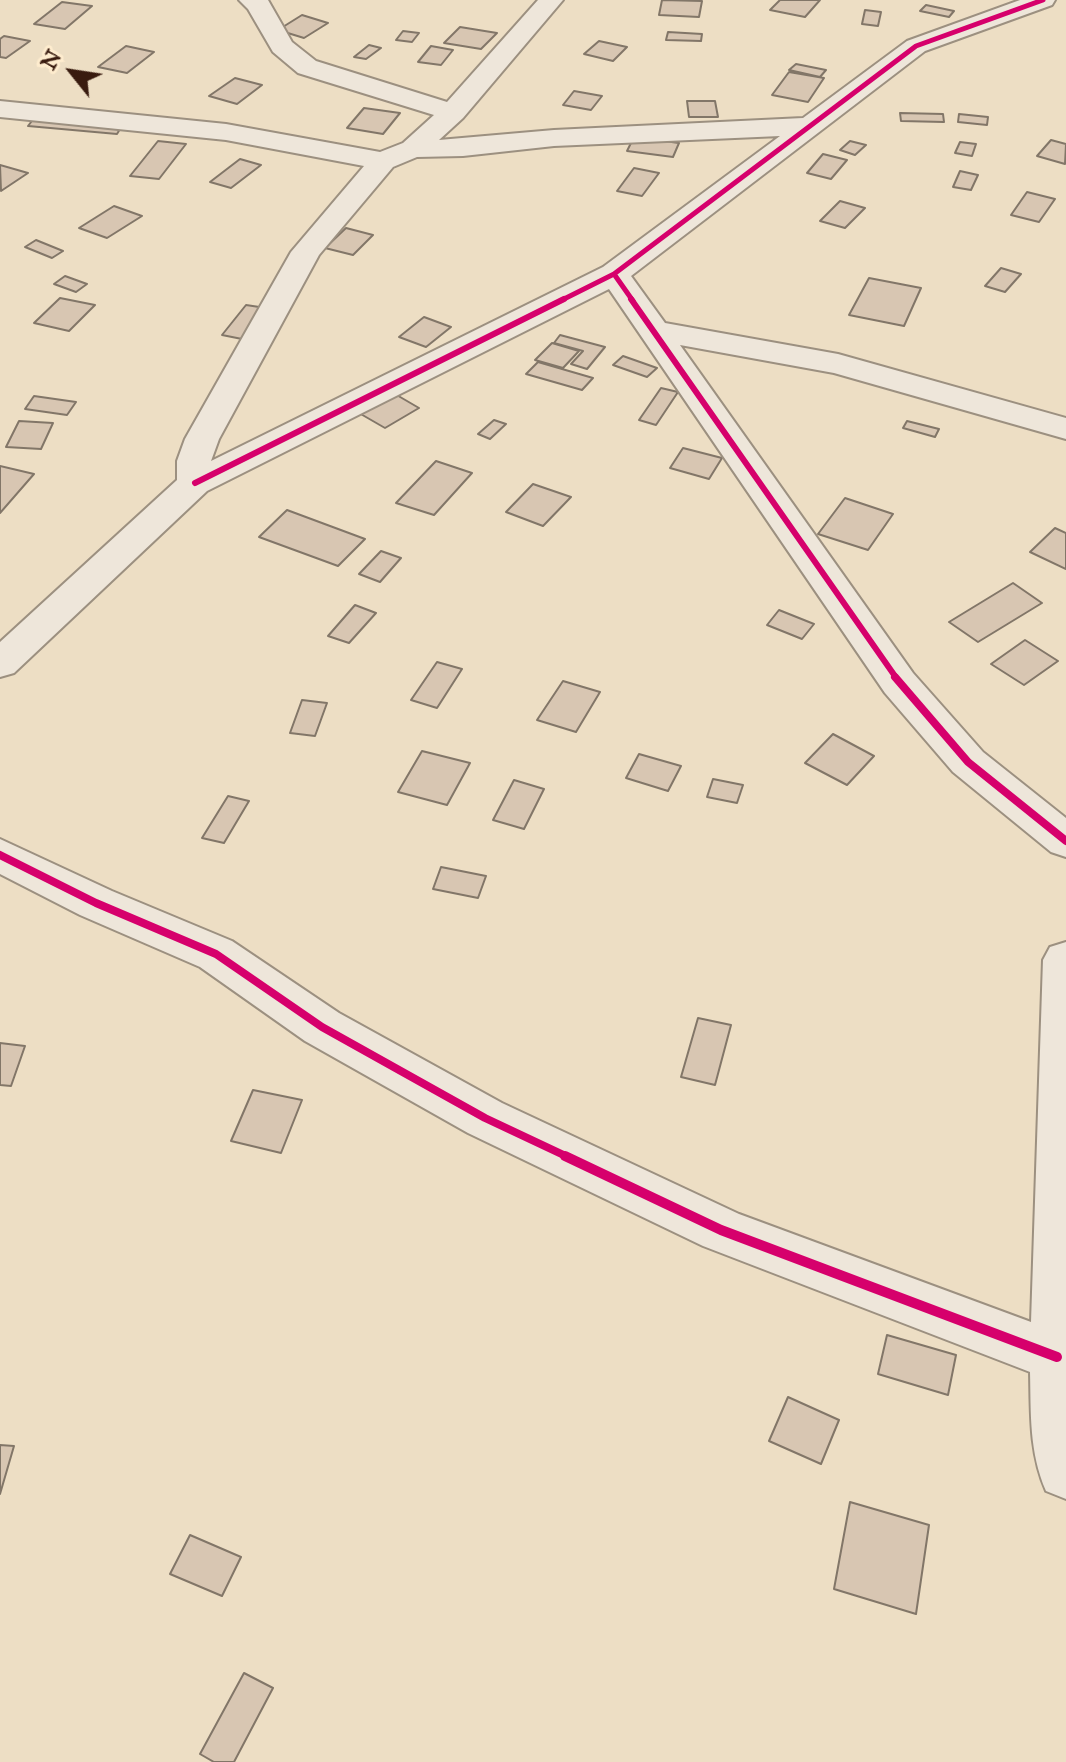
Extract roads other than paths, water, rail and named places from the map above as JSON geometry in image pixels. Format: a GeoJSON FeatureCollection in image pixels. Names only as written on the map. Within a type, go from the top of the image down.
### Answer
{"type":"FeatureCollection","features":[{"type":"Feature","properties":{"kind":"street"},"geometry":{"type":"LineString","coordinates":[[251,0],[258,4],[282,47],[307,67],[453,112]]}},
{"type":"Feature","properties":{"kind":"street"},"geometry":{"type":"LineString","coordinates":[[195,483],[194,461],[202,439],[306,252],[398,155],[453,112],[551,0]]}},
{"type":"Feature","properties":{"kind":"street"},"geometry":{"type":"LineString","coordinates":[[0,664],[195,483],[614,274],[916,46],[1043,0]]}},
{"type":"Feature","properties":{"kind":"street"},"geometry":{"type":"LineString","coordinates":[[0,109],[226,132],[398,155],[554,138],[810,126]]}},
{"type":"Feature","properties":{"kind":"street"},"geometry":{"type":"LineString","coordinates":[[614,274],[899,683],[968,762],[1066,841]]}},
{"type":"Feature","properties":{"kind":"street"},"geometry":{"type":"LineString","coordinates":[[653,331],[838,364],[1066,429]]}},
{"type":"Feature","properties":{"kind":"street"},"geometry":{"type":"LineString","coordinates":[[0,855],[96,903],[216,954],[322,1027],[485,1118],[721,1230],[1057,1357]]}},
{"type":"Feature","properties":{"kind":"street"},"geometry":{"type":"LineString","coordinates":[[1066,960],[1057,1357],[1059,1437],[1066,1471]]}}]}
